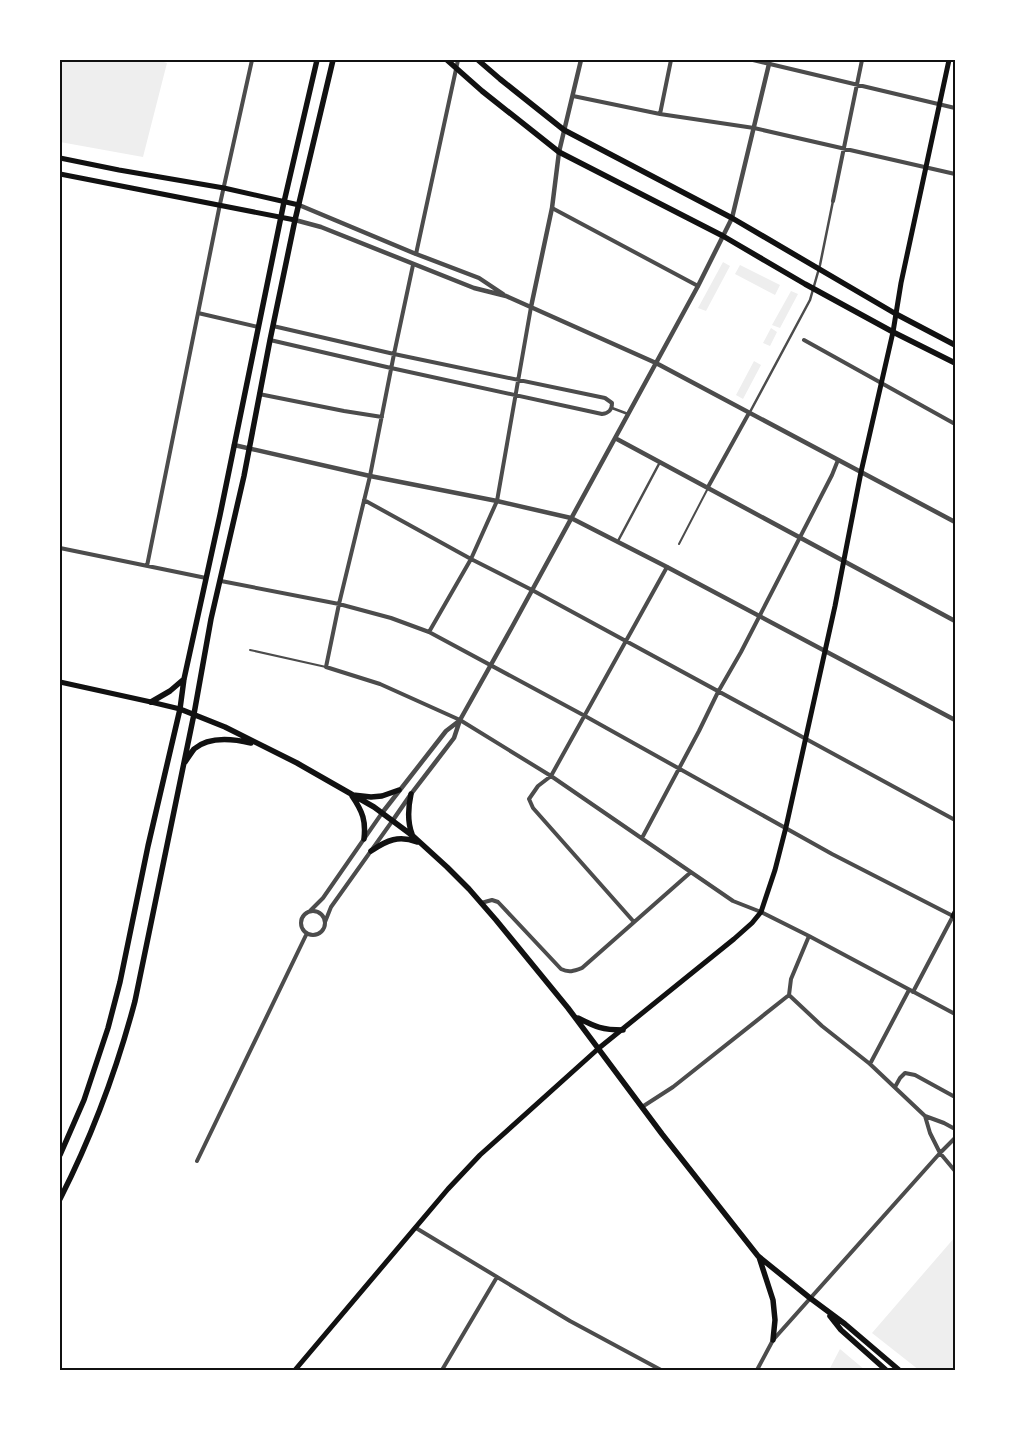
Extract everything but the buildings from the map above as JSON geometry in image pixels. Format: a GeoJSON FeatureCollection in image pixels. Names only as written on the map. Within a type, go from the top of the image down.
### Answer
{"type":"FeatureCollection","features":[{"type":"Feature","properties":{"kind":"main road"},"geometry":{"type":"LineString","coordinates":[[60,1155],[84,1100],[108,1028],[122,973],[148,846],[180,709],[184,679],[281,216],[317,60]]}},
{"type":"Feature","properties":{"kind":"main road"},"geometry":{"type":"LineString","coordinates":[[60,1199],[100,1109],[126,1038],[148,945],[211,619],[221,581],[270,340],[333,60]]}},
{"type":"Feature","properties":{"kind":"main road"},"geometry":{"type":"LineString","coordinates":[[447,60],[482,91],[559,152],[723,236],[892,332],[955,363]]}},
{"type":"Feature","properties":{"kind":"main road"},"geometry":{"type":"LineString","coordinates":[[478,60],[500,80],[564,130],[732,218],[896,314],[955,345]]}},
{"type":"Feature","properties":{"kind":"main road"},"geometry":{"type":"LineString","coordinates":[[295,1370],[448,1189],[480,1155],[599,1048],[734,939],[761,912],[775,870],[786,827],[836,606],[861,472],[949,60]]}},
{"type":"Feature","properties":{"kind":"main road"},"geometry":{"type":"LineString","coordinates":[[60,158],[224,188],[299,205]]}},
{"type":"Feature","properties":{"kind":"main road"},"geometry":{"type":"LineString","coordinates":[[60,174],[296,220]]}},
{"type":"Feature","properties":{"kind":"main road"},"geometry":{"type":"LineString","coordinates":[[151,702],[170,691],[184,679]]}},
{"type":"Feature","properties":{"kind":"main road"},"geometry":{"type":"LineString","coordinates":[[60,682],[180,709],[225,727],[297,763],[382,813],[413,836],[447,867],[481,903],[576,1018],[642,1107],[758,1256],[827,1312],[845,1324],[899,1370]]}},
{"type":"Feature","properties":{"kind":"main road"},"geometry":{"type":"LineString","coordinates":[[184,764],[195,749],[209,740],[238,740],[261,745]]}},
{"type":"Feature","properties":{"kind":"main road"},"geometry":{"type":"LineString","coordinates":[[351,795],[382,796],[399,790]]}},
{"type":"Feature","properties":{"kind":"main road"},"geometry":{"type":"LineString","coordinates":[[411,794],[408,808],[409,827],[413,836]]}},
{"type":"Feature","properties":{"kind":"main road"},"geometry":{"type":"LineString","coordinates":[[351,795],[361,809],[365,826],[364,839]]}},
{"type":"Feature","properties":{"kind":"main road"},"geometry":{"type":"LineString","coordinates":[[372,851],[384,842],[398,838],[410,839],[422,844]]}},
{"type":"Feature","properties":{"kind":"main road"},"geometry":{"type":"LineString","coordinates":[[576,1018],[605,1030],[623,1030]]}},
{"type":"Feature","properties":{"kind":"main road"},"geometry":{"type":"LineString","coordinates":[[758,1256],[774,1300],[773,1340]]}},
{"type":"Feature","properties":{"kind":"main road"},"geometry":{"type":"LineString","coordinates":[[827,1312],[841,1330],[886,1370]]}},
{"type":"Feature","properties":{"kind":"street"},"geometry":{"type":"LineString","coordinates":[[147,566],[220,204],[252,60]]}},
{"type":"Feature","properties":{"kind":"street"},"geometry":{"type":"LineString","coordinates":[[416,254],[458,60]]}},
{"type":"Feature","properties":{"kind":"street"},"geometry":{"type":"LineString","coordinates":[[429,632],[470,559],[498,501],[531,307],[552,208],[559,152],[581,60]]}},
{"type":"Feature","properties":{"kind":"street"},"geometry":{"type":"LineString","coordinates":[[660,114],[671,60]]}},
{"type":"Feature","properties":{"kind":"street"},"geometry":{"type":"LineString","coordinates":[[753,60],[770,61],[955,108]]}},
{"type":"Feature","properties":{"kind":"street"},"geometry":{"type":"LineString","coordinates":[[708,487],[810,300],[820,265],[862,60]]}},
{"type":"Feature","properties":{"kind":"street"},"geometry":{"type":"LineString","coordinates":[[460,720],[446,731],[399,790],[323,898],[304,915],[301,920],[302,928],[307,933],[318,933],[324,927],[324,922],[331,907],[411,794],[454,738],[460,720],[698,286],[732,218],[770,61]]}},
{"type":"Feature","properties":{"kind":"street"},"geometry":{"type":"LineString","coordinates":[[573,96],[660,114],[754,128],[955,174]]}},
{"type":"Feature","properties":{"kind":"street"},"geometry":{"type":"LineString","coordinates":[[299,205],[479,278],[506,296]]}},
{"type":"Feature","properties":{"kind":"street"},"geometry":{"type":"LineString","coordinates":[[552,208],[698,286]]}},
{"type":"Feature","properties":{"kind":"street"},"geometry":{"type":"LineString","coordinates":[[296,220],[329,230],[474,288],[506,296],[656,364],[955,522]]}},
{"type":"Feature","properties":{"kind":"street"},"geometry":{"type":"LineString","coordinates":[[413,265],[370,476],[339,604],[326,668],[380,684],[460,720],[551,776],[733,901],[761,912],[810,936],[955,1014]]}},
{"type":"Feature","properties":{"kind":"street"},"geometry":{"type":"LineString","coordinates":[[198,312],[258,327]]}},
{"type":"Feature","properties":{"kind":"street"},"geometry":{"type":"LineString","coordinates":[[270,340],[602,414],[607,414],[612,408],[612,403],[605,398],[394,354],[273,326]]}},
{"type":"Feature","properties":{"kind":"street"},"geometry":{"type":"LineString","coordinates":[[804,340],[955,424]]}},
{"type":"Feature","properties":{"kind":"street"},"geometry":{"type":"LineString","coordinates":[[260,394],[382,417]]}},
{"type":"Feature","properties":{"kind":"street"},"geometry":{"type":"LineString","coordinates":[[612,408],[628,414]]}},
{"type":"Feature","properties":{"kind":"street"},"geometry":{"type":"LineString","coordinates":[[615,438],[955,621]]}},
{"type":"Feature","properties":{"kind":"street"},"geometry":{"type":"LineString","coordinates":[[234,445],[370,476],[498,501],[571,518],[759,615],[955,720]]}},
{"type":"Feature","properties":{"kind":"street"},"geometry":{"type":"LineString","coordinates":[[642,838],[718,692],[741,652],[838,460]]}},
{"type":"Feature","properties":{"kind":"street"},"geometry":{"type":"LineString","coordinates":[[618,542],[660,462]]}},
{"type":"Feature","properties":{"kind":"street"},"geometry":{"type":"LineString","coordinates":[[364,500],[955,820]]}},
{"type":"Feature","properties":{"kind":"street"},"geometry":{"type":"LineString","coordinates":[[60,548],[206,578]]}},
{"type":"Feature","properties":{"kind":"street"},"geometry":{"type":"LineString","coordinates":[[634,922],[533,808],[529,799],[538,786],[551,776],[667,567]]}},
{"type":"Feature","properties":{"kind":"street"},"geometry":{"type":"LineString","coordinates":[[221,581],[339,604],[391,618],[429,632],[586,716],[866,872],[954,915],[870,1064]]}},
{"type":"Feature","properties":{"kind":"street"},"geometry":{"type":"LineString","coordinates":[[481,903],[492,900],[498,902],[549,958],[561,969],[566,972],[572,972],[582,968],[690,872]]}},
{"type":"Feature","properties":{"kind":"street"},"geometry":{"type":"LineString","coordinates":[[310,911],[321,914],[324,922]]}},
{"type":"Feature","properties":{"kind":"street"},"geometry":{"type":"LineString","coordinates":[[197,1161],[307,933]]}},
{"type":"Feature","properties":{"kind":"street"},"geometry":{"type":"LineString","coordinates":[[642,1107],[673,1087],[789,994],[791,979],[810,936]]}},
{"type":"Feature","properties":{"kind":"street"},"geometry":{"type":"LineString","coordinates":[[789,994],[822,1026],[870,1064],[925,1116],[955,1129]]}},
{"type":"Feature","properties":{"kind":"street"},"geometry":{"type":"LineString","coordinates":[[895,1087],[900,1078],[906,1073],[910,1073],[955,1097]]}},
{"type":"Feature","properties":{"kind":"street"},"geometry":{"type":"LineString","coordinates":[[925,1116],[930,1133],[940,1153],[955,1171]]}},
{"type":"Feature","properties":{"kind":"street"},"geometry":{"type":"LineString","coordinates":[[757,1370],[773,1340],[955,1138]]}},
{"type":"Feature","properties":{"kind":"street"},"geometry":{"type":"LineString","coordinates":[[416,1228],[570,1321],[661,1370]]}},
{"type":"Feature","properties":{"kind":"street"},"geometry":{"type":"LineString","coordinates":[[442,1370],[496,1277]]}},
{"type":"Feature","properties":{"kind":"lane"},"geometry":{"type":"LineString","coordinates":[[678,544],[708,487]]}},
{"type":"Feature","properties":{"kind":"lane"},"geometry":{"type":"LineString","coordinates":[[250,650],[326,668]]}},
{"type":"Feature","properties":{"kind":"shaded area"},"geometry":{"type":"Polygon","coordinates":[[[60,60],[157,60],[167,63],[143,157],[60,142],[60,60]]]}},
{"type":"Feature","properties":{"kind":"shaded area"},"geometry":{"type":"Polygon","coordinates":[[[723,262],[730,266],[706,311],[698,308],[723,262]]]}},
{"type":"Feature","properties":{"kind":"shaded area"},"geometry":{"type":"Polygon","coordinates":[[[740,265],[780,285],[775,295],[735,274],[740,265]]]}},
{"type":"Feature","properties":{"kind":"shaded area"},"geometry":{"type":"Polygon","coordinates":[[[791,291],[798,294],[780,328],[772,325],[791,291]]]}},
{"type":"Feature","properties":{"kind":"shaded area"},"geometry":{"type":"Polygon","coordinates":[[[771,328],[777,332],[770,346],[763,343],[771,328]]]}},
{"type":"Feature","properties":{"kind":"shaded area"},"geometry":{"type":"Polygon","coordinates":[[[754,361],[761,365],[743,399],[736,395],[754,361]]]}},
{"type":"Feature","properties":{"kind":"shaded area"},"geometry":{"type":"Polygon","coordinates":[[[955,1237],[955,1370],[919,1370],[872,1333],[955,1237]]]}},
{"type":"Feature","properties":{"kind":"shaded area"},"geometry":{"type":"Polygon","coordinates":[[[840,1349],[865,1370],[829,1370],[840,1349]]]}}]}
